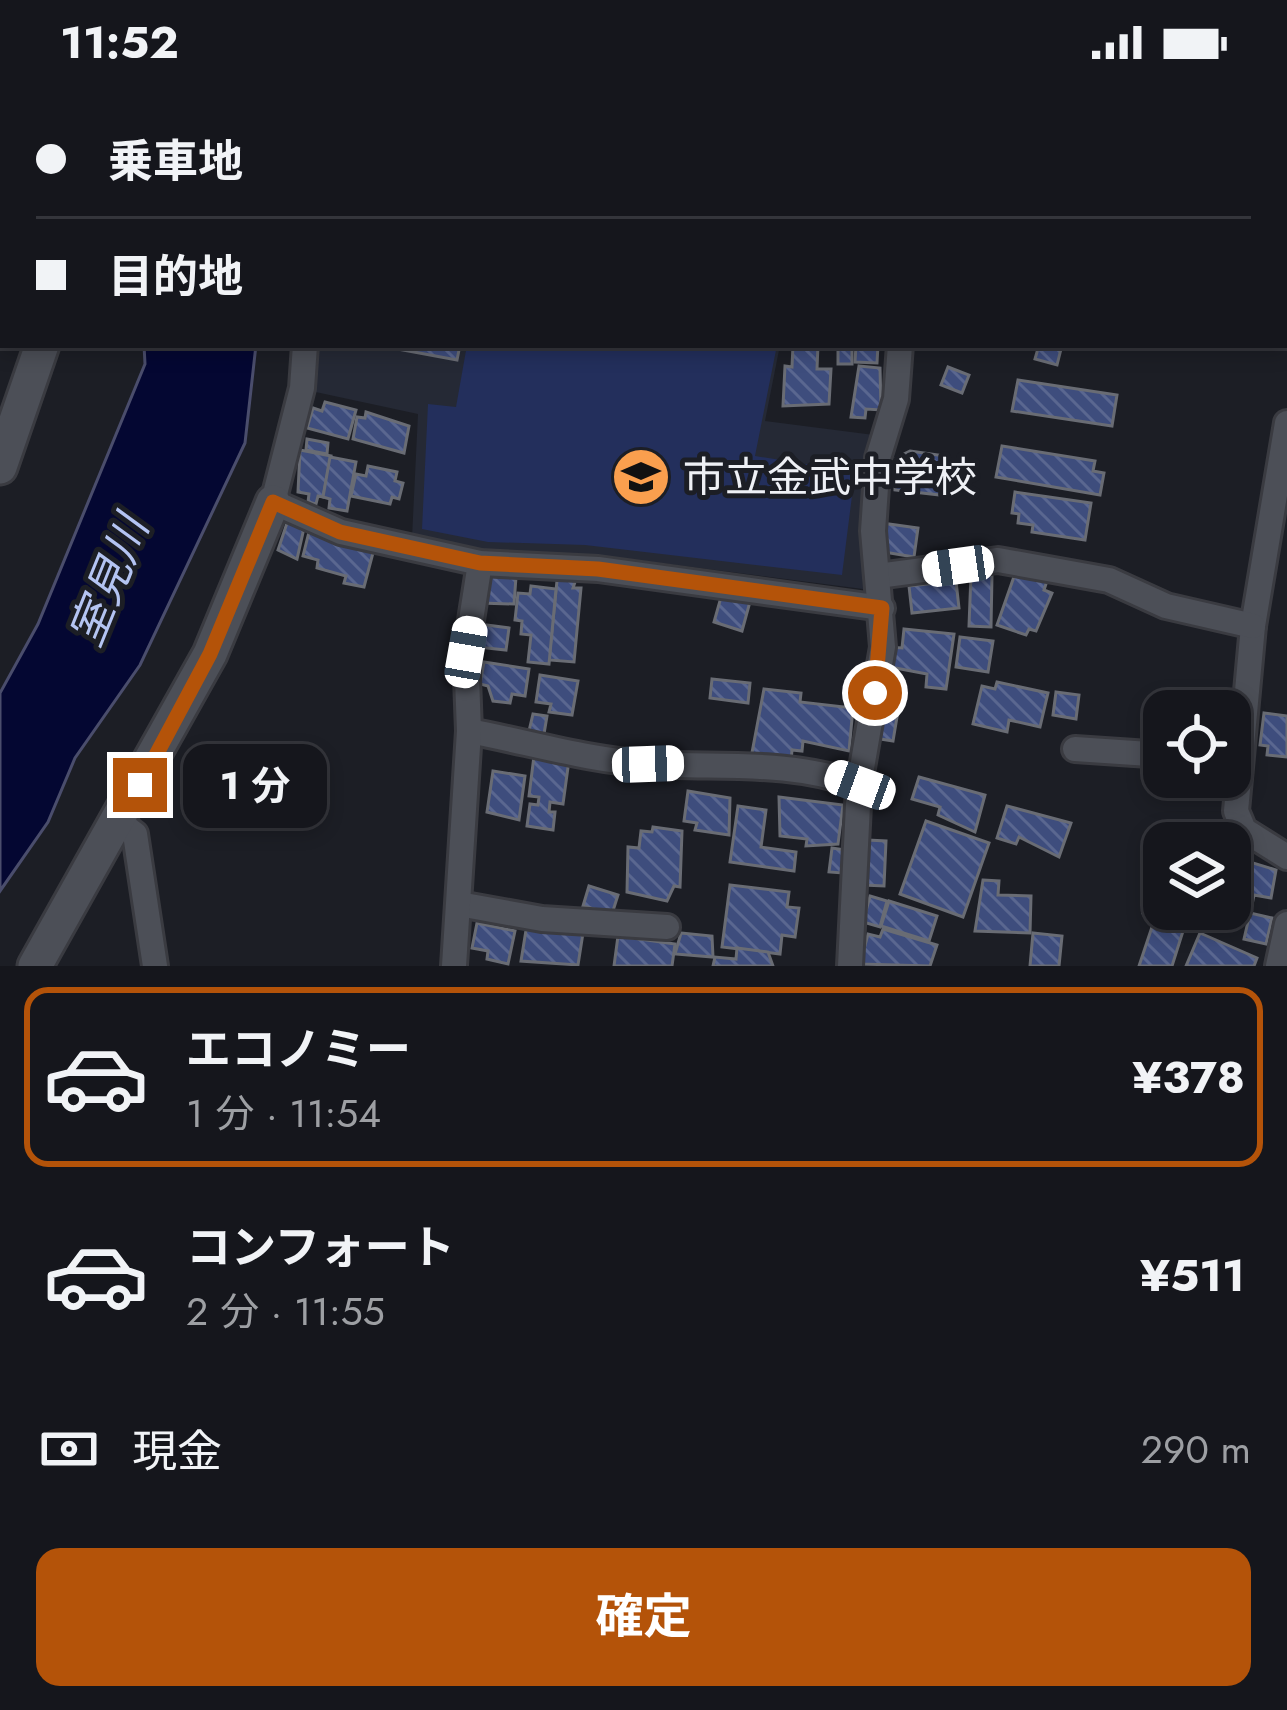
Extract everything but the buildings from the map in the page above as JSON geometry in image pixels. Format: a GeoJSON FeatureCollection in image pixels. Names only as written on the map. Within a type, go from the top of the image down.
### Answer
{"type":"FeatureCollection","features":[{"type":"Feature","properties":{"kind":"street"},"geometry":{"type":"LineString","coordinates":[[0,466],[41,348]]}},
{"type":"Feature","properties":{"kind":"street"},"geometry":{"type":"LineString","coordinates":[[35,966],[210,654],[273,502],[302,388],[305,348]]}},
{"type":"Feature","properties":{"kind":"street"},"geometry":{"type":"LineString","coordinates":[[850,966],[860,785],[883,647],[873,531],[878,458],[896,399],[900,348]]}},
{"type":"Feature","properties":{"kind":"street"},"geometry":{"type":"LineString","coordinates":[[1245,690],[1287,423]]}},
{"type":"Feature","properties":{"kind":"street"},"geometry":{"type":"LineString","coordinates":[[273,502],[340,532],[480,563],[598,569],[882,608]]}},
{"type":"Feature","properties":{"kind":"street"},"geometry":{"type":"LineString","coordinates":[[878,577],[998,560],[1109,580],[1166,606],[1253,626]]}},
{"type":"Feature","properties":{"kind":"street"},"geometry":{"type":"LineString","coordinates":[[454,966],[469,731],[466,652],[480,563]]}},
{"type":"Feature","properties":{"kind":"street"},"geometry":{"type":"LineString","coordinates":[[469,731],[648,764],[717,762],[816,770],[860,785]]}},
{"type":"Feature","properties":{"kind":"street"},"geometry":{"type":"LineString","coordinates":[[1075,748],[1143,753]]}},
{"type":"Feature","properties":{"kind":"street"},"geometry":{"type":"LineString","coordinates":[[1236,798],[1244,830],[1287,857]]}},
{"type":"Feature","properties":{"kind":"street"},"geometry":{"type":"LineString","coordinates":[[118,822],[135,835],[154,966]]}},
{"type":"Feature","properties":{"kind":"street"},"geometry":{"type":"LineString","coordinates":[[459,904],[542,919],[667,927]]}},
{"type":"Feature","properties":{"kind":"street"},"geometry":{"type":"LineString","coordinates":[[1278,966],[1287,924]]}},
{"type":"Feature","properties":{"kind":"shaded area","name":"市立金武中学校"},"geometry":{"type":"Polygon","coordinates":[[[318,348],[779,348],[765,421],[874,435],[860,518],[863,589],[591,554],[486,555],[412,538],[418,414],[311,391],[318,348]]]}},
{"type":"Feature","properties":{"kind":"shaded area","name":"市立金武中学校"},"geometry":{"type":"Polygon","coordinates":[[[466,348],[776,348],[755,456],[855,472],[842,575],[585,545],[488,542],[422,529],[428,404],[456,407],[466,348]]]}},
{"type":"Feature","properties":{"kind":"water","name":"室見川"},"geometry":{"type":"Polygon","coordinates":[[[144,348],[256,348],[245,443],[140,665],[75,758],[48,822],[0,891],[0,693],[38,624],[145,364],[144,348]]]}},
{"type":"Feature","properties":{"kind":"place","name":"市立金武中学校"},"geometry":{"type":"Point","coordinates":[641,477]}},
{"type":"Feature","properties":{"kind":"route"},"geometry":{"type":"LineString","coordinates":[[140,785],[210,654],[273,502],[340,532],[480,563],[598,569],[882,608],[883,647],[875,693]]}}]}
